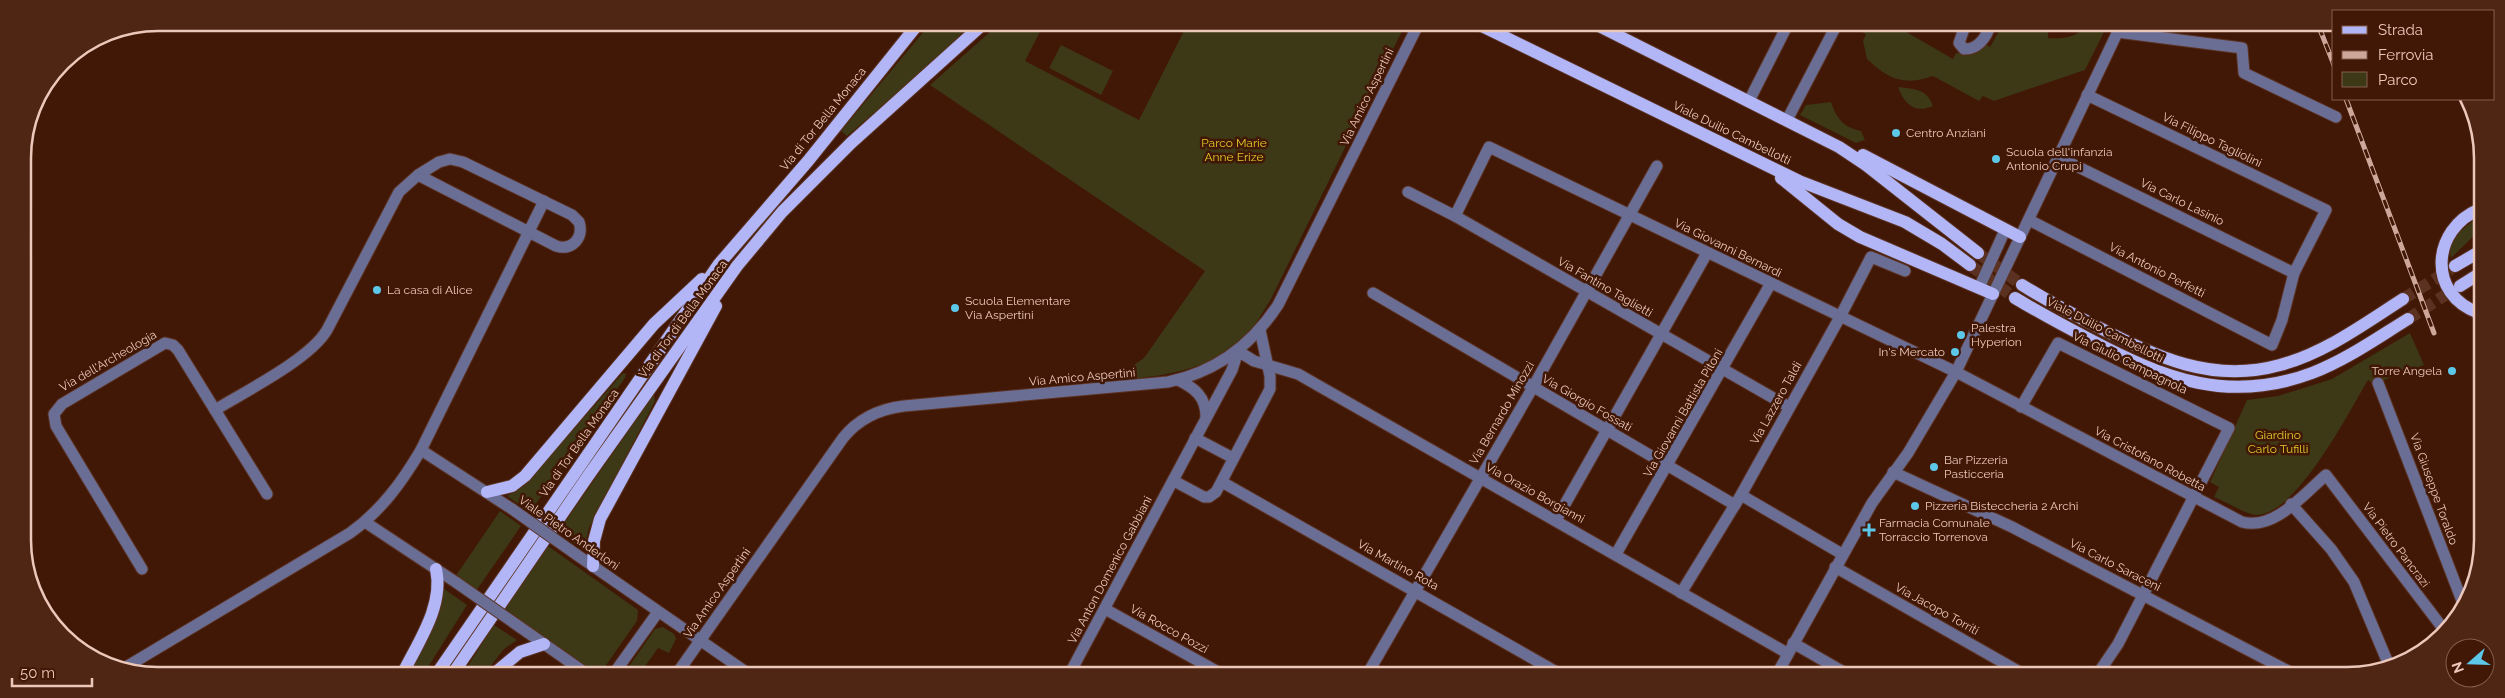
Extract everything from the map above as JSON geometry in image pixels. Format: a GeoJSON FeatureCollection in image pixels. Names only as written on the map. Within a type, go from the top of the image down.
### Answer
{"type":"FeatureCollection","features":[{"type":"Feature","properties":{"kind":"main road","name":"Via di Tor Bella Monaca"},"geometry":{"type":"LineString","coordinates":[[442,667],[719,264],[802,168],[912,31]]}},
{"type":"Feature","properties":{"kind":"main road","name":"Via di Tor di Bella Monaca"},"geometry":{"type":"LineString","coordinates":[[457,667],[593,468],[737,266],[782,212],[851,143],[975,31]]}},
{"type":"Feature","properties":{"kind":"main road","name":"Viale Duilio Cambellotti"},"geometry":{"type":"LineString","coordinates":[[1492,31],[1806,184],[1905,222],[1936,240],[1970,265]]}},
{"type":"Feature","properties":{"kind":"main road"},"geometry":{"type":"LineString","coordinates":[[1611,31],[1839,147],[1866,165],[1978,253]]}},
{"type":"Feature","properties":{"kind":"main road"},"geometry":{"type":"LineString","coordinates":[[1839,147],[1868,158],[2020,237]]}},
{"type":"Feature","properties":{"kind":"main road"},"geometry":{"type":"LineString","coordinates":[[1764,164],[1852,233],[1993,294]]}},
{"type":"Feature","properties":{"kind":"main road"},"geometry":{"type":"LineString","coordinates":[[2474,211],[2467,215],[2453,229],[2444,245],[2442,262],[2444,280],[2450,294],[2467,308],[2474,311]]}},
{"type":"Feature","properties":{"kind":"main road"},"geometry":{"type":"LineString","coordinates":[[2455,266],[2474,255]]}},
{"type":"Feature","properties":{"kind":"main road"},"geometry":{"type":"LineString","coordinates":[[486,492],[512,486],[525,476],[654,324],[719,264]]}},
{"type":"Feature","properties":{"kind":"main road"},"geometry":{"type":"LineString","coordinates":[[593,566],[594,541],[600,519],[737,266]]}},
{"type":"Feature","properties":{"kind":"main road"},"geometry":{"type":"LineString","coordinates":[[2460,286],[2474,277]]}},
{"type":"Feature","properties":{"kind":"main road","name":"Viale Duilio Cambellotti"},"geometry":{"type":"LineString","coordinates":[[2022,285],[2071,313],[2155,355],[2187,366],[2228,371],[2270,368],[2308,355],[2333,343],[2403,299]]}},
{"type":"Feature","properties":{"kind":"main road","name":"Viale Duilio Cambellotti"},"geometry":{"type":"LineString","coordinates":[[2015,298],[2149,369],[2183,381],[2216,386],[2268,385],[2313,373],[2346,357],[2408,318]]}},
{"type":"Feature","properties":{"kind":"main road"},"geometry":{"type":"LineString","coordinates":[[406,667],[433,608],[437,586],[436,569]]}},
{"type":"Feature","properties":{"kind":"main road"},"geometry":{"type":"LineString","coordinates":[[502,667],[520,652],[544,644]]}},
{"type":"Feature","properties":{"kind":"street","name":"Via Amico Aspertini"},"geometry":{"type":"LineString","coordinates":[[682,667],[845,435],[869,416],[904,406],[1142,385],[1178,380],[1210,368],[1238,351],[1260,330],[1281,299],[1415,31]]}},
{"type":"Feature","properties":{"kind":"street"},"geometry":{"type":"LineString","coordinates":[[1749,101],[1784,31]]}},
{"type":"Feature","properties":{"kind":"street"},"geometry":{"type":"LineString","coordinates":[[1787,120],[1833,31]]}},
{"type":"Feature","properties":{"kind":"street"},"geometry":{"type":"LineString","coordinates":[[1964,31],[1959,43],[1964,49],[1969,49],[1983,40],[1988,31]]}},
{"type":"Feature","properties":{"kind":"street"},"geometry":{"type":"LineString","coordinates":[[1781,666],[1870,506],[1931,415],[1956,372],[2117,31]]}},
{"type":"Feature","properties":{"kind":"street"},"geometry":{"type":"LineString","coordinates":[[2131,31],[2242,48],[2244,73],[2336,117]]}},
{"type":"Feature","properties":{"kind":"street","name":"Via Filippo Tagliolini"},"geometry":{"type":"LineString","coordinates":[[2087,95],[2326,210],[2294,273]]}},
{"type":"Feature","properties":{"kind":"street","name":"Via Giovanni Bernardi"},"geometry":{"type":"LineString","coordinates":[[1454,216],[1489,147],[1956,372]]}},
{"type":"Feature","properties":{"kind":"street","name":"Via Carlo Lasinio"},"geometry":{"type":"LineString","coordinates":[[2058,157],[2294,273]]}},
{"type":"Feature","properties":{"kind":"street"},"geometry":{"type":"LineString","coordinates":[[267,494],[215,410],[302,356],[319,342],[362,265],[391,204],[399,192],[418,175],[441,161],[457,160],[544,201],[577,219],[581,228],[579,238],[572,245],[561,248],[528,233],[418,175]]}},
{"type":"Feature","properties":{"kind":"street","name":"Via Bernardo Minozzi"},"geometry":{"type":"LineString","coordinates":[[1372,666],[1533,388],[1657,166]]}},
{"type":"Feature","properties":{"kind":"street","name":"Via Fantino Taglietti"},"geometry":{"type":"LineString","coordinates":[[1408,192],[1454,216],[1789,407]]}},
{"type":"Feature","properties":{"kind":"street"},"geometry":{"type":"LineString","coordinates":[[132,664],[365,522],[394,491],[420,450],[544,201]]}},
{"type":"Feature","properties":{"kind":"street","name":"Via Antonio Perfetti"},"geometry":{"type":"LineString","coordinates":[[2029,220],[2272,345],[2282,320],[2294,273]]}},
{"type":"Feature","properties":{"kind":"street"},"geometry":{"type":"LineString","coordinates":[[1979,288],[2006,230]]}},
{"type":"Feature","properties":{"kind":"street"},"geometry":{"type":"LineString","coordinates":[[1556,520],[1707,253]]}},
{"type":"Feature","properties":{"kind":"street","name":"Via Lazzero Taldi"},"geometry":{"type":"LineString","coordinates":[[1681,593],[1741,495],[1840,317],[1871,257],[1905,271]]}},
{"type":"Feature","properties":{"kind":"street","name":"Via Giovanni Battista Pitoni"},"geometry":{"type":"LineString","coordinates":[[1616,554],[1723,371],[1771,284]]}},
{"type":"Feature","properties":{"kind":"street","name":"Via Giorgio Fossati"},"geometry":{"type":"LineString","coordinates":[[1373,293],[1735,505]]}},
{"type":"Feature","properties":{"kind":"street"},"geometry":{"type":"LineString","coordinates":[[1174,481],[1204,498],[1213,495],[1222,482],[1270,389],[1260,330]]}},
{"type":"Feature","properties":{"kind":"street","name":"Via dell'Archeologia"},"geometry":{"type":"LineString","coordinates":[[142,569],[56,426],[54,414],[62,404],[158,345],[168,343],[178,350],[215,410]]}},
{"type":"Feature","properties":{"kind":"street","name":"Via Giulio Campagnola"},"geometry":{"type":"LineString","coordinates":[[2021,406],[2058,343],[2229,428],[2194,498]]}},
{"type":"Feature","properties":{"kind":"street","name":"Via Orazio Borgianni"},"geometry":{"type":"LineString","coordinates":[[1238,351],[1250,359],[1298,374],[1616,554],[1681,593],[1830,666]]}},
{"type":"Feature","properties":{"kind":"street","name":"Via Anton Domenico Gabbiani"},"geometry":{"type":"LineString","coordinates":[[1074,667],[1235,365],[1238,351]]}},
{"type":"Feature","properties":{"kind":"street","name":"Via Cristofano Robetta"},"geometry":{"type":"LineString","coordinates":[[1956,372],[2236,520],[2250,524],[2269,521],[2326,475]]}},
{"type":"Feature","properties":{"kind":"street"},"geometry":{"type":"LineString","coordinates":[[1178,380],[1199,393],[1205,406],[1206,418]]}},
{"type":"Feature","properties":{"kind":"street","name":"Via Giuseppe Toraldo"},"geometry":{"type":"LineString","coordinates":[[2378,382],[2460,596]]}},
{"type":"Feature","properties":{"kind":"street"},"geometry":{"type":"LineString","coordinates":[[1195,438],[1233,458]]}},
{"type":"Feature","properties":{"kind":"street","name":"Viale Pietro Anderloni"},"geometry":{"type":"LineString","coordinates":[[420,450],[512,509],[738,667]]}},
{"type":"Feature","properties":{"kind":"street","name":"Via Carlo Saraceni"},"geometry":{"type":"LineString","coordinates":[[1893,472],[2012,527],[2279,666]]}},
{"type":"Feature","properties":{"kind":"street","name":"Via Pietro Pancrazi"},"geometry":{"type":"LineString","coordinates":[[2326,475],[2440,625]]}},
{"type":"Feature","properties":{"kind":"street","name":"Via Martino Rota"},"geometry":{"type":"LineString","coordinates":[[1222,482],[1547,666]]}},
{"type":"Feature","properties":{"kind":"street"},"geometry":{"type":"LineString","coordinates":[[1741,495],[1842,554]]}},
{"type":"Feature","properties":{"kind":"street"},"geometry":{"type":"LineString","coordinates":[[2103,666],[2118,644],[2194,498]]}},
{"type":"Feature","properties":{"kind":"street"},"geometry":{"type":"LineString","coordinates":[[2292,504],[2331,549],[2354,582],[2387,660]]}},
{"type":"Feature","properties":{"kind":"street"},"geometry":{"type":"LineString","coordinates":[[365,522],[457,583],[577,667]]}},
{"type":"Feature","properties":{"kind":"street","name":"Via Jacopo Torriti"},"geometry":{"type":"LineString","coordinates":[[1835,567],[2010,666]]}},
{"type":"Feature","properties":{"kind":"street","name":"Via Rocco Pozzi"},"geometry":{"type":"LineString","coordinates":[[1105,609],[1208,667]]}},
{"type":"Feature","properties":{"kind":"street"},"geometry":{"type":"LineString","coordinates":[[619,667],[658,612]]}},
{"type":"Feature","properties":{"kind":"green space"},"geometry":{"type":"Polygon","coordinates":[[[924,31],[964,31],[932,63],[847,136],[841,131],[924,31]]]}},
{"type":"Feature","properties":{"kind":"green space","name":"Parco Marie Anne Erize"},"geometry":{"type":"Polygon","coordinates":[[[991,31],[1040,31],[1025,61],[1139,120],[1184,31],[1402,31],[1271,299],[1250,332],[1234,348],[1211,361],[1169,374],[1128,379],[1127,370],[1144,358],[1205,271],[930,85],[991,31]]]}},
{"type":"Feature","properties":{"kind":"green space"},"geometry":{"type":"Polygon","coordinates":[[[1860,31],[1905,31],[1953,59],[1956,53],[1968,54],[1984,43],[1990,47],[1999,31],[2048,31],[2048,38],[2063,38],[2081,31],[2104,31],[2085,70],[1994,101],[1983,96],[1979,101],[1933,76],[1906,81],[1890,76],[1867,59],[1863,41],[1866,34],[1860,31]]]}},
{"type":"Feature","properties":{"kind":"green space"},"geometry":{"type":"Polygon","coordinates":[[[1061,45],[1113,71],[1101,95],[1049,68],[1061,45]]]}},
{"type":"Feature","properties":{"kind":"green space"},"geometry":{"type":"Polygon","coordinates":[[[1898,87],[1915,89],[1924,93],[1933,106],[1921,109],[1911,106],[1903,98],[1898,87]]]}},
{"type":"Feature","properties":{"kind":"green space"},"geometry":{"type":"Polygon","coordinates":[[[1831,102],[1841,121],[1845,125],[1861,131],[1865,140],[1856,143],[1800,115],[1806,105],[1831,102]]]}},
{"type":"Feature","properties":{"kind":"green space"},"geometry":{"type":"Polygon","coordinates":[[[2474,221],[2474,236],[2451,258],[2450,251],[2454,239],[2474,221]]]}},
{"type":"Feature","properties":{"kind":"green space","name":"Giardino Carlo Tufilli"},"geometry":{"type":"Polygon","coordinates":[[[2410,333],[2424,365],[2374,384],[2368,380],[2320,459],[2288,499],[2272,511],[2256,515],[2214,497],[2219,487],[2210,482],[2247,400],[2278,396],[2332,379],[2410,333]]]}},
{"type":"Feature","properties":{"kind":"green space"},"geometry":{"type":"Polygon","coordinates":[[[626,373],[625,378],[530,512],[507,496],[524,486],[622,374],[626,373]]]}},
{"type":"Feature","properties":{"kind":"green space"},"geometry":{"type":"Polygon","coordinates":[[[654,394],[655,401],[589,528],[584,550],[558,532],[654,394]]]}},
{"type":"Feature","properties":{"kind":"green space"},"geometry":{"type":"Polygon","coordinates":[[[500,511],[521,526],[476,591],[455,577],[500,511]]]}},
{"type":"Feature","properties":{"kind":"green space"},"geometry":{"type":"Polygon","coordinates":[[[548,546],[638,610],[637,621],[605,667],[588,667],[504,611],[548,546]]]}},
{"type":"Feature","properties":{"kind":"green space"},"geometry":{"type":"Polygon","coordinates":[[[443,588],[467,605],[428,667],[410,667],[440,609],[443,588]]]}},
{"type":"Feature","properties":{"kind":"green space"},"geometry":{"type":"Polygon","coordinates":[[[494,625],[517,640],[504,649],[490,667],[467,667],[494,625]]]}},
{"type":"Feature","properties":{"kind":"green space"},"geometry":{"type":"Polygon","coordinates":[[[663,627],[674,634],[676,639],[669,653],[658,648],[645,667],[629,667],[655,629],[663,627]]]}},
{"type":"Feature","properties":{"kind":"tunnel"},"geometry":{"type":"LineString","coordinates":[[1978,253],[2022,285]]}},
{"type":"Feature","properties":{"kind":"tunnel"},"geometry":{"type":"LineString","coordinates":[[1970,265],[2015,298]]}},
{"type":"Feature","properties":{"kind":"tunnel"},"geometry":{"type":"LineString","coordinates":[[2403,299],[2451,269]]}},
{"type":"Feature","properties":{"kind":"tunnel"},"geometry":{"type":"LineString","coordinates":[[2408,319],[2459,286]]}},
{"type":"Feature","properties":{"kind":"railway"},"geometry":{"type":"LineString","coordinates":[[2321,31],[2332,60]]}},
{"type":"Feature","properties":{"kind":"railway"},"geometry":{"type":"LineString","coordinates":[[2346,100],[2434,333]]}},
{"type":"Feature","properties":{"kind":"place","name":"Centro Anziani"},"geometry":{"type":"Point","coordinates":[1896,133]}},
{"type":"Feature","properties":{"kind":"place","name":"Scuola dell'infanzia Antonio Crupi"},"geometry":{"type":"Point","coordinates":[1996,159]}},
{"type":"Feature","properties":{"kind":"place","name":"La casa di Alice"},"geometry":{"type":"Point","coordinates":[377,290]}},
{"type":"Feature","properties":{"kind":"place","name":"Scuola Elementare Via Aspertini"},"geometry":{"type":"Point","coordinates":[955,308]}},
{"type":"Feature","properties":{"kind":"place","name":"Palestra Hyperion"},"geometry":{"type":"Point","coordinates":[1961,335]}},
{"type":"Feature","properties":{"kind":"place","name":"In's Mercato"},"geometry":{"type":"Point","coordinates":[1955,352]}},
{"type":"Feature","properties":{"kind":"place","name":"Torre Angela"},"geometry":{"type":"Point","coordinates":[2452,371]}},
{"type":"Feature","properties":{"kind":"place","name":"Bar Pizzeria Pasticceria"},"geometry":{"type":"Point","coordinates":[1934,467]}},
{"type":"Feature","properties":{"kind":"place","name":"Pizzeria Bisteccheria 2 Archi"},"geometry":{"type":"Point","coordinates":[1915,506]}},
{"type":"Feature","properties":{"kind":"place","name":"Farmacia Comunale Torraccio Torrenova"},"geometry":{"type":"Point","coordinates":[1869,530]}}]}
